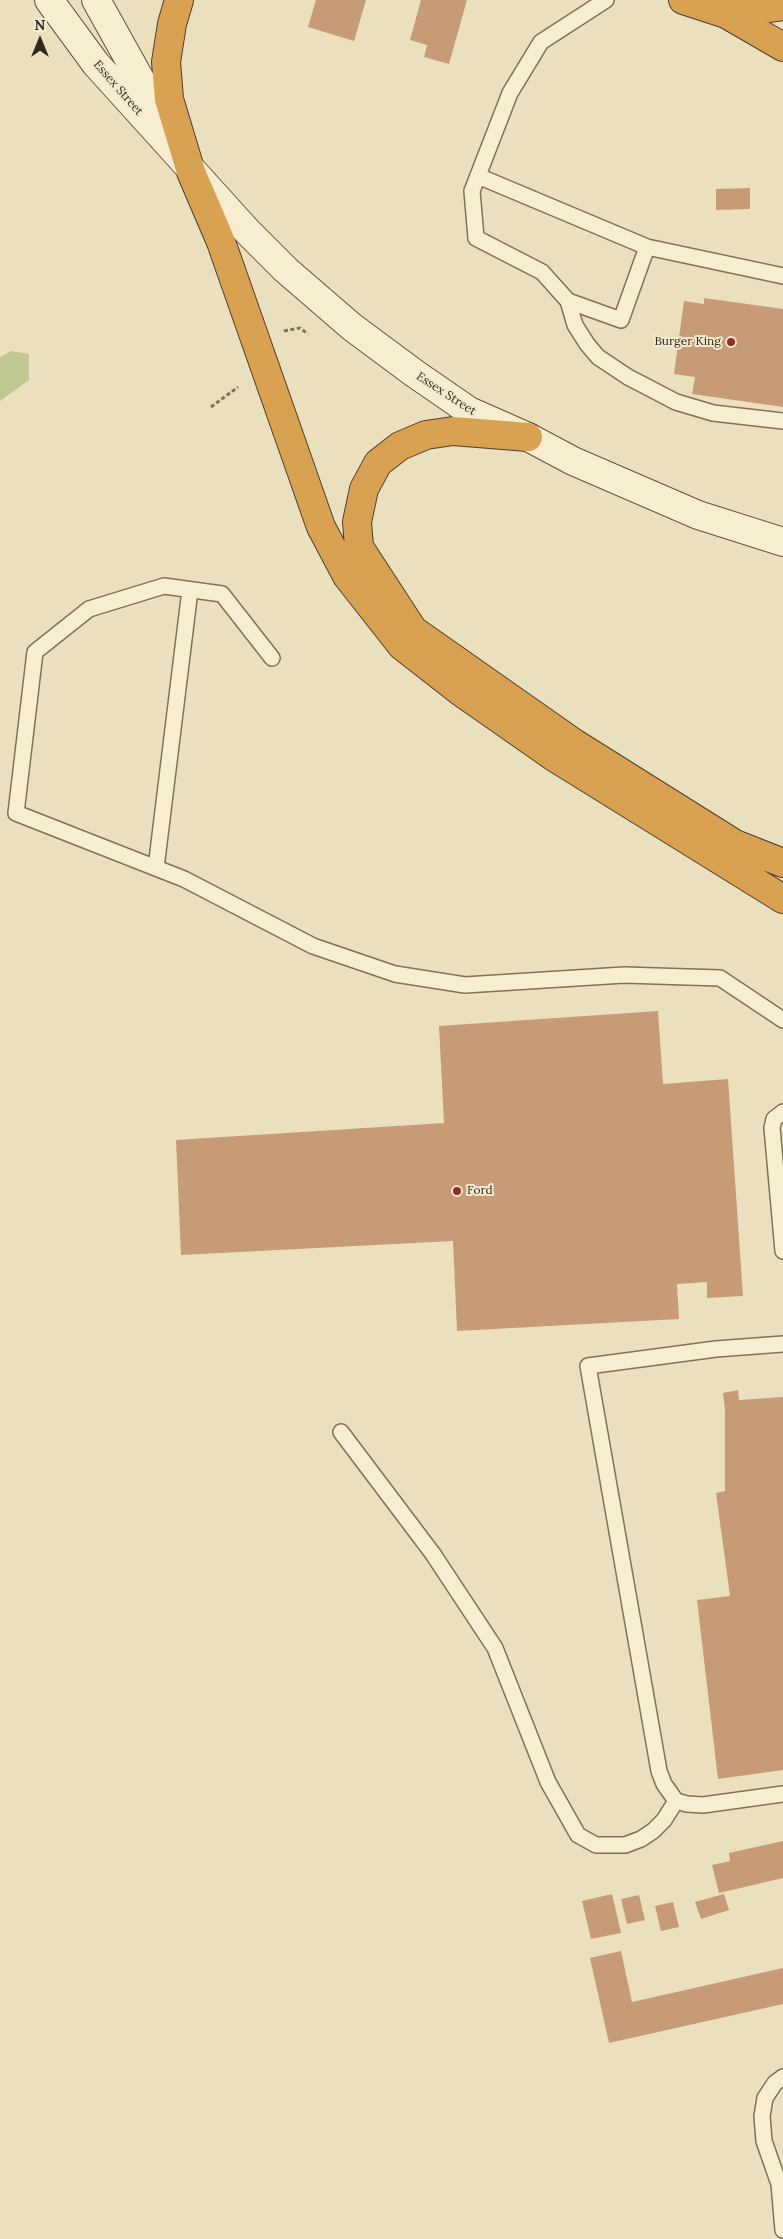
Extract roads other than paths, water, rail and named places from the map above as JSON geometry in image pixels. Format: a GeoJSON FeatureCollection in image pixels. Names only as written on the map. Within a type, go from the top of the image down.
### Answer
{"type":"FeatureCollection","features":[{"type":"Feature","properties":{"kind":"highway"},"geometry":{"type":"LineString","coordinates":[[179,0],[172,24],[166,62],[169,99],[191,172],[221,242],[321,527],[347,576],[402,646],[462,692],[554,756],[783,899]]}},
{"type":"Feature","properties":{"kind":"highway"},"geometry":{"type":"LineString","coordinates":[[683,0],[726,14],[783,47]]}},
{"type":"Feature","properties":{"kind":"highway"},"geometry":{"type":"LineString","coordinates":[[726,14],[783,6]]}},
{"type":"Feature","properties":{"kind":"highway"},"geometry":{"type":"LineString","coordinates":[[528,437],[453,431],[426,435],[400,446],[378,464],[364,489],[357,522],[359,547],[413,630],[574,743],[736,844],[783,864]]}},
{"type":"Feature","properties":{"kind":"main road","name":"Essex Street"},"geometry":{"type":"LineString","coordinates":[[49,0],[96,64],[191,172],[286,270],[352,327],[469,411],[528,437],[573,461],[643,493],[698,515],[783,542]]}},
{"type":"Feature","properties":{"kind":"main road","name":"Essex Street"},"geometry":{"type":"LineString","coordinates":[[96,0],[191,172]]}},
{"type":"Feature","properties":{"kind":"lane"},"geometry":{"type":"LineString","coordinates":[[606,0],[541,42],[510,93],[472,191],[476,238],[542,272],[568,301],[575,325],[587,344],[598,357],[628,377],[676,402],[713,413],[783,421]]}},
{"type":"Feature","properties":{"kind":"lane"},"geometry":{"type":"LineString","coordinates":[[478,176],[647,248],[783,276]]}},
{"type":"Feature","properties":{"kind":"lane"},"geometry":{"type":"LineString","coordinates":[[568,301],[621,320],[647,248]]}},
{"type":"Feature","properties":{"kind":"lane"},"geometry":{"type":"LineString","coordinates":[[272,658],[222,594],[164,586],[89,610],[35,652],[16,814],[184,879],[312,946],[396,974],[465,985],[624,976],[720,978],[783,1020]]}},
{"type":"Feature","properties":{"kind":"lane"},"geometry":{"type":"LineString","coordinates":[[156,868],[190,590]]}},
{"type":"Feature","properties":{"kind":"lane"},"geometry":{"type":"LineString","coordinates":[[783,1112],[774,1119],[772,1128],[783,1251]]}},
{"type":"Feature","properties":{"kind":"lane"},"geometry":{"type":"LineString","coordinates":[[783,1344],[716,1349],[588,1366],[659,1771],[664,1784],[676,1801],[703,1805],[783,1794]]}},
{"type":"Feature","properties":{"kind":"lane"},"geometry":{"type":"LineString","coordinates":[[341,1432],[433,1554],[496,1648],[548,1782],[578,1834],[596,1846],[625,1845],[641,1839],[653,1831],[664,1820],[676,1801]]}},
{"type":"Feature","properties":{"kind":"lane"},"geometry":{"type":"LineString","coordinates":[[783,2077],[765,2098],[762,2116],[764,2141],[779,2184],[783,2230]]}},
{"type":"Feature","properties":{"kind":"place","name":"Burger King"},"geometry":{"type":"Point","coordinates":[731,342]}},
{"type":"Feature","properties":{"kind":"place","name":"Ford"},"geometry":{"type":"Point","coordinates":[457,1191]}}]}
